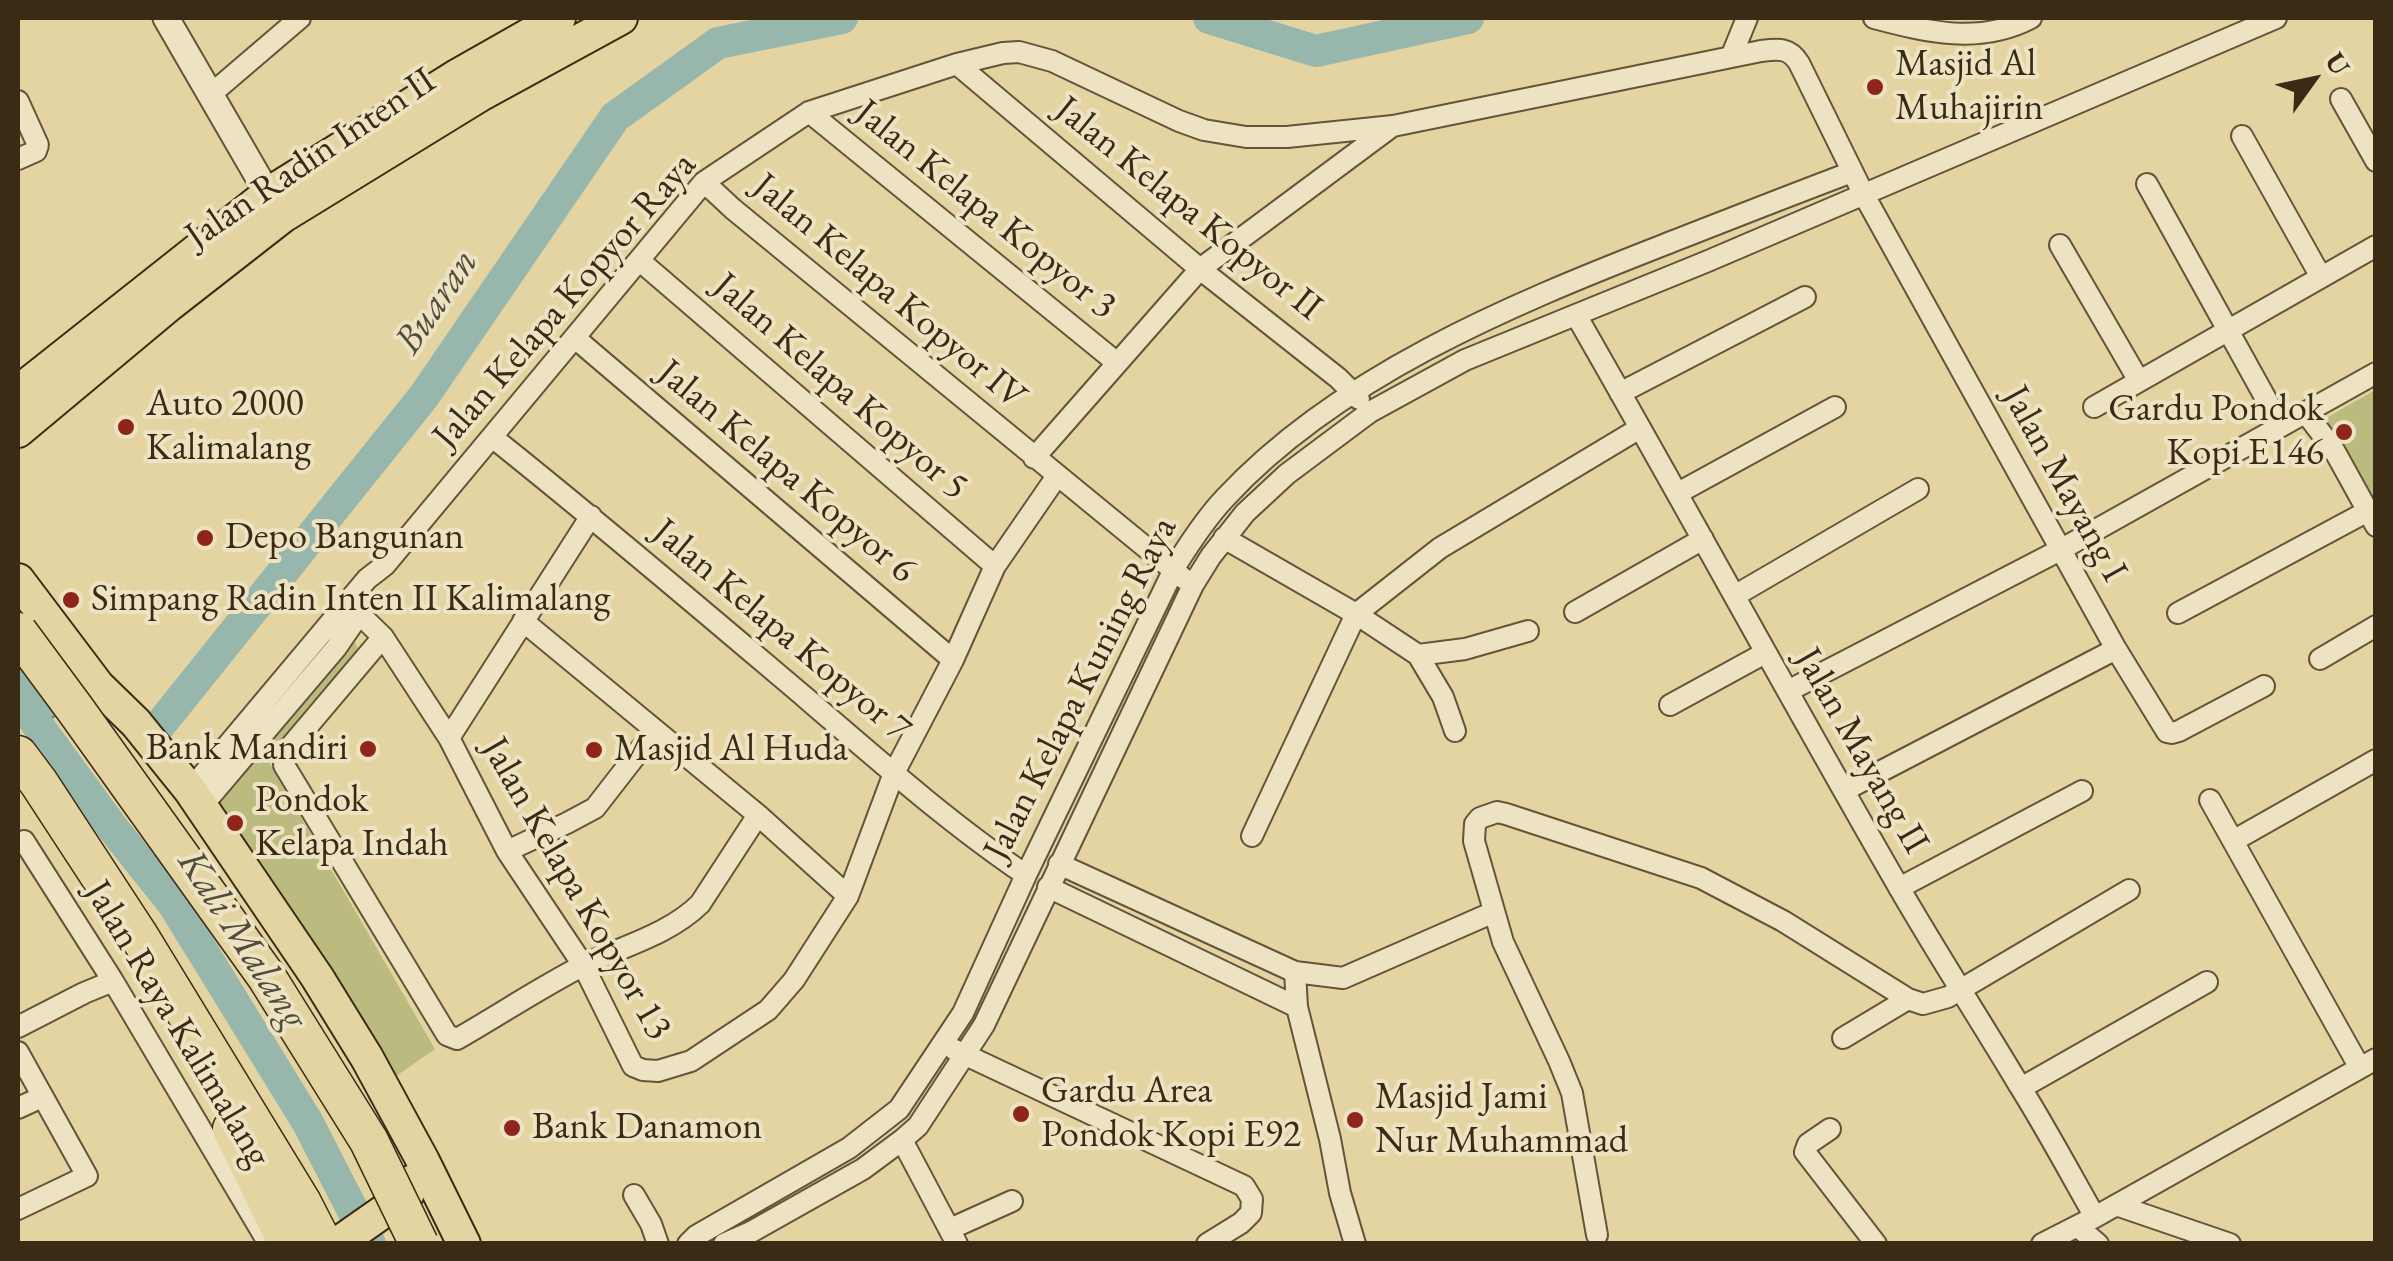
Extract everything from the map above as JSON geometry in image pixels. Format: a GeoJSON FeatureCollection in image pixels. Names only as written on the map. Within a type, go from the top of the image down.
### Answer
{"type":"FeatureCollection","features":[{"type":"Feature","properties":{"kind":"highway"},"geometry":{"type":"LineString","coordinates":[[18,632],[266,976],[368,1141],[420,1244]]}},
{"type":"Feature","properties":{"kind":"highway"},"geometry":{"type":"LineString","coordinates":[[18,756],[139,936],[323,1244]]}},
{"type":"Feature","properties":{"kind":"highway"},"geometry":{"type":"LineString","coordinates":[[139,936],[288,1244]]}},
{"type":"Feature","properties":{"kind":"main road","name":"Jalan Radin Inten II"},"geometry":{"type":"LineString","coordinates":[[18,392],[268,194],[559,18]]}},
{"type":"Feature","properties":{"kind":"main road","name":"Jalan Radin Inten II"},"geometry":{"type":"LineString","coordinates":[[18,432],[169,305],[283,216],[480,95],[622,18]]}},
{"type":"Feature","properties":{"kind":"main road"},"geometry":{"type":"LineString","coordinates":[[18,555],[111,676],[136,723]]}},
{"type":"Feature","properties":{"kind":"main road"},"geometry":{"type":"LineString","coordinates":[[18,580],[98,686],[136,723],[196,798],[317,977],[424,1161],[464,1244]]}},
{"type":"Feature","properties":{"kind":"main road"},"geometry":{"type":"LineString","coordinates":[[336,1244],[404,1197],[424,1161]]}},
{"type":"Feature","properties":{"kind":"main road"},"geometry":{"type":"LineString","coordinates":[[404,1197],[442,1196]]}},
{"type":"Feature","properties":{"kind":"street"},"geometry":{"type":"LineString","coordinates":[[166,18],[268,194]]}},
{"type":"Feature","properties":{"kind":"street"},"geometry":{"type":"LineString","coordinates":[[210,95],[300,18]]}},
{"type":"Feature","properties":{"kind":"street"},"geometry":{"type":"LineString","coordinates":[[1732,57],[1747,18]]}},
{"type":"Feature","properties":{"kind":"street"},"geometry":{"type":"LineString","coordinates":[[1874,18],[1960,35],[1991,33],[2031,18]]}},
{"type":"Feature","properties":{"kind":"street","name":"Jalan Kelapa Kuning Raya"},"geometry":{"type":"LineString","coordinates":[[724,1244],[754,1238],[863,1169],[918,1126],[984,1025],[1193,585],[1224,538],[1287,474],[1370,412],[1465,360],[1864,195],[2276,18]]}},
{"type":"Feature","properties":{"kind":"street","name":"Jalan Kelapa Kopyor Raya"},"geometry":{"type":"LineString","coordinates":[[196,798],[377,585],[385,565],[704,182],[809,112],[957,64],[1003,54],[1033,54],[1179,121],[1223,134],[1286,137],[1393,126],[1782,49],[1795,56],[1852,172]]}},
{"type":"Feature","properties":{"kind":"street","name":"Jalan Kelapa Kopyor II"},"geometry":{"type":"LineString","coordinates":[[957,64],[1200,269],[1338,378],[1370,412]]}},
{"type":"Feature","properties":{"kind":"street"},"geometry":{"type":"LineString","coordinates":[[2341,99],[2376,161]]}},
{"type":"Feature","properties":{"kind":"street"},"geometry":{"type":"LineString","coordinates":[[18,101],[38,146],[18,160]]}},
{"type":"Feature","properties":{"kind":"street","name":"Jalan Kelapa Kopyor 3"},"geometry":{"type":"LineString","coordinates":[[809,112],[1116,362]]}},
{"type":"Feature","properties":{"kind":"street"},"geometry":{"type":"LineString","coordinates":[[1032,456],[1200,269],[1393,126]]}},
{"type":"Feature","properties":{"kind":"street"},"geometry":{"type":"LineString","coordinates":[[2242,136],[2321,277]]}},
{"type":"Feature","properties":{"kind":"street","name":"Jalan Kelapa Kuning Raya"},"geometry":{"type":"LineString","coordinates":[[688,1244],[850,1148],[899,1109],[963,1013],[1173,571],[1202,524],[1252,471],[1353,392],[1455,335],[1536,297],[1852,172]]}},
{"type":"Feature","properties":{"kind":"street","name":"Jalan Mayang I"},"geometry":{"type":"LineString","coordinates":[[1852,172],[2116,649],[2170,733],[2179,732],[2264,686]]}},
{"type":"Feature","properties":{"kind":"street","name":"Jalan Kelapa Kopyor IV"},"geometry":{"type":"LineString","coordinates":[[704,182],[1193,585]]}},
{"type":"Feature","properties":{"kind":"street"},"geometry":{"type":"LineString","coordinates":[[2148,184],[2281,426]]}},
{"type":"Feature","properties":{"kind":"street"},"geometry":{"type":"LineString","coordinates":[[2060,245],[2139,381]]}},
{"type":"Feature","properties":{"kind":"street"},"geometry":{"type":"LineString","coordinates":[[2094,407],[2376,246]]}},
{"type":"Feature","properties":{"kind":"street","name":"Jalan Kelapa Kopyor 5"},"geometry":{"type":"LineString","coordinates":[[640,261],[996,566]]}},
{"type":"Feature","properties":{"kind":"street"},"geometry":{"type":"LineString","coordinates":[[1620,394],[1806,297]]}},
{"type":"Feature","properties":{"kind":"street","name":"Jalan Mayang II"},"geometry":{"type":"LineString","coordinates":[[1576,314],[1899,888],[2021,1088],[2086,1222]]}},
{"type":"Feature","properties":{"kind":"street","name":"Jalan Kelapa Kopyor 6"},"geometry":{"type":"LineString","coordinates":[[574,338],[953,660]]}},
{"type":"Feature","properties":{"kind":"street"},"geometry":{"type":"LineString","coordinates":[[1788,691],[2060,550],[2376,373]]}},
{"type":"Feature","properties":{"kind":"street"},"geometry":{"type":"LineString","coordinates":[[1678,492],[1835,407]]}},
{"type":"Feature","properties":{"kind":"street"},"geometry":{"type":"LineString","coordinates":[[2178,613],[2372,519],[2334,450],[2306,412]]}},
{"type":"Feature","properties":{"kind":"street"},"geometry":{"type":"LineString","coordinates":[[1252,836],[1356,614],[1440,548],[1640,428]]}},
{"type":"Feature","properties":{"kind":"street","name":"Jalan Kelapa Kopyor 7"},"geometry":{"type":"LineString","coordinates":[[492,438],[591,516],[894,773],[1026,876]]}},
{"type":"Feature","properties":{"kind":"street","name":"Jalan Kelapa Kopyor 13"},"geometry":{"type":"LineString","coordinates":[[354,608],[382,637],[450,738],[506,851],[584,966],[633,1066],[658,1071],[690,1061],[746,1026],[768,1010],[794,980],[848,896],[894,773],[996,566],[1057,476]]}},
{"type":"Feature","properties":{"kind":"street"},"geometry":{"type":"LineString","coordinates":[[1736,595],[1918,489]]}},
{"type":"Feature","properties":{"kind":"street"},"geometry":{"type":"LineString","coordinates":[[450,738],[591,516]]}},
{"type":"Feature","properties":{"kind":"street"},"geometry":{"type":"LineString","coordinates":[[1224,538],[1356,614],[1418,655],[1443,697],[1455,731]]}},
{"type":"Feature","properties":{"kind":"street"},"geometry":{"type":"LineString","coordinates":[[1576,612],[1704,539]]}},
{"type":"Feature","properties":{"kind":"street"},"geometry":{"type":"LineString","coordinates":[[523,621],[758,815],[848,896]]}},
{"type":"Feature","properties":{"kind":"street"},"geometry":{"type":"LineString","coordinates":[[2320,659],[2376,626]]}},
{"type":"Feature","properties":{"kind":"street"},"geometry":{"type":"LineString","coordinates":[[1418,655],[1464,649],[1528,631]]}},
{"type":"Feature","properties":{"kind":"street"},"geometry":{"type":"LineString","coordinates":[[382,637],[285,753],[284,765],[447,1035],[457,1039],[584,966],[690,914],[758,815]]}},
{"type":"Feature","properties":{"kind":"street"},"geometry":{"type":"LineString","coordinates":[[1845,790],[2116,649]]}},
{"type":"Feature","properties":{"kind":"street"},"geometry":{"type":"LineString","coordinates":[[1670,705],[1765,654]]}},
{"type":"Feature","properties":{"kind":"street"},"geometry":{"type":"LineString","coordinates":[[506,851],[595,808],[654,732]]}},
{"type":"Feature","properties":{"kind":"street"},"geometry":{"type":"LineString","coordinates":[[2233,841],[2376,760]]}},
{"type":"Feature","properties":{"kind":"street"},"geometry":{"type":"LineString","coordinates":[[1899,888],[2082,791]]}},
{"type":"Feature","properties":{"kind":"street"},"geometry":{"type":"LineString","coordinates":[[2042,1244],[2368,1063],[2210,800]]}},
{"type":"Feature","properties":{"kind":"street"},"geometry":{"type":"LineString","coordinates":[[1596,1235],[1572,1093],[1510,961],[1474,842],[1475,824],[1480,818],[1497,812],[1700,878],[1783,921],[1908,999],[1923,1004],[1948,997],[2130,890]]}},
{"type":"Feature","properties":{"kind":"street","name":"Jalan Raya Kalimalang"},"geometry":{"type":"LineString","coordinates":[[24,841],[113,981],[269,1244]]}},
{"type":"Feature","properties":{"kind":"street"},"geometry":{"type":"LineString","coordinates":[[1059,864],[1295,972],[1343,978],[1494,912]]}},
{"type":"Feature","properties":{"kind":"street"},"geometry":{"type":"LineString","coordinates":[[1048,887],[1297,1007]]}},
{"type":"Feature","properties":{"kind":"street"},"geometry":{"type":"LineString","coordinates":[[1295,972],[1297,1007],[1355,1244]]}},
{"type":"Feature","properties":{"kind":"street"},"geometry":{"type":"LineString","coordinates":[[18,1027],[113,981]]}},
{"type":"Feature","properties":{"kind":"street"},"geometry":{"type":"LineString","coordinates":[[2021,1088],[2207,982]]}},
{"type":"Feature","properties":{"kind":"street"},"geometry":{"type":"LineString","coordinates":[[1843,1038],[1908,999]]}},
{"type":"Feature","properties":{"kind":"street"},"geometry":{"type":"LineString","coordinates":[[941,1045],[1244,1186],[1252,1199],[1252,1213],[1207,1244]]}},
{"type":"Feature","properties":{"kind":"street"},"geometry":{"type":"LineString","coordinates":[[18,1052],[87,1176],[18,1208]]}},
{"type":"Feature","properties":{"kind":"street"},"geometry":{"type":"LineString","coordinates":[[18,1108],[42,1098]]}},
{"type":"Feature","properties":{"kind":"street"},"geometry":{"type":"LineString","coordinates":[[1830,1130],[1808,1144],[1805,1152],[1876,1244]]}},
{"type":"Feature","properties":{"kind":"street"},"geometry":{"type":"LineString","coordinates":[[902,1140],[953,1236],[1012,1201]]}},
{"type":"Feature","properties":{"kind":"street"},"geometry":{"type":"LineString","coordinates":[[634,1195],[658,1244]]}},
{"type":"Feature","properties":{"kind":"street"},"geometry":{"type":"LineString","coordinates":[[2116,1205],[2230,1244]]}},
{"type":"Feature","properties":{"kind":"street"},"geometry":{"type":"LineString","coordinates":[[2086,1222],[2098,1244]]}},
{"type":"Feature","properties":{"kind":"green space"},"geometry":{"type":"Polygon","coordinates":[[[2375,390],[2375,518],[2321,421],[2375,390]]]}},
{"type":"Feature","properties":{"kind":"green space"},"geometry":{"type":"Polygon","coordinates":[[[350,632],[359,651],[269,762],[435,1049],[382,1086],[202,806],[350,632]]]}},
{"type":"Feature","properties":{"kind":"water"},"geometry":{"type":"Polygon","coordinates":[[[18,632],[73,706],[26,732],[18,722],[18,632]]]}},
{"type":"Feature","properties":{"kind":"waterway","name":"Buaran"},"geometry":{"type":"LineString","coordinates":[[160,725],[424,396],[615,117],[718,43],[842,18]]}},
{"type":"Feature","properties":{"kind":"waterway","name":"Buaran"},"geometry":{"type":"LineString","coordinates":[[1209,18],[1316,51],[1468,18]]}},
{"type":"Feature","properties":{"kind":"waterway","name":"Kali Malang"},"geometry":{"type":"LineString","coordinates":[[18,698],[174,905],[308,1123],[370,1244]]}},
{"type":"Feature","properties":{"kind":"place","name":"Masjid Al Muhajirin"},"geometry":{"type":"Point","coordinates":[1875,87]}},
{"type":"Feature","properties":{"kind":"place","name":"Auto 2000 Kalimalang"},"geometry":{"type":"Point","coordinates":[126,427]}},
{"type":"Feature","properties":{"kind":"place","name":"Gardu Pondok Kopi E146"},"geometry":{"type":"Point","coordinates":[2344,432]}},
{"type":"Feature","properties":{"kind":"place","name":"Depo Bangunan"},"geometry":{"type":"Point","coordinates":[205,538]}},
{"type":"Feature","properties":{"kind":"place","name":"Simpang Radin Inten II Kalimalang"},"geometry":{"type":"Point","coordinates":[71,600]}},
{"type":"Feature","properties":{"kind":"place","name":"Bank Mandiri"},"geometry":{"type":"Point","coordinates":[368,749]}},
{"type":"Feature","properties":{"kind":"place","name":"Masjid Al Huda"},"geometry":{"type":"Point","coordinates":[594,750]}},
{"type":"Feature","properties":{"kind":"place","name":"Pondok Kelapa Indah"},"geometry":{"type":"Point","coordinates":[235,823]}},
{"type":"Feature","properties":{"kind":"place","name":"Gardu Area Pondok Kopi E92"},"geometry":{"type":"Point","coordinates":[1021,1114]}},
{"type":"Feature","properties":{"kind":"place","name":"Masjid Jami Nur Muhammad"},"geometry":{"type":"Point","coordinates":[1355,1120]}},
{"type":"Feature","properties":{"kind":"place","name":"Bank Danamon"},"geometry":{"type":"Point","coordinates":[512,1128]}}]}
